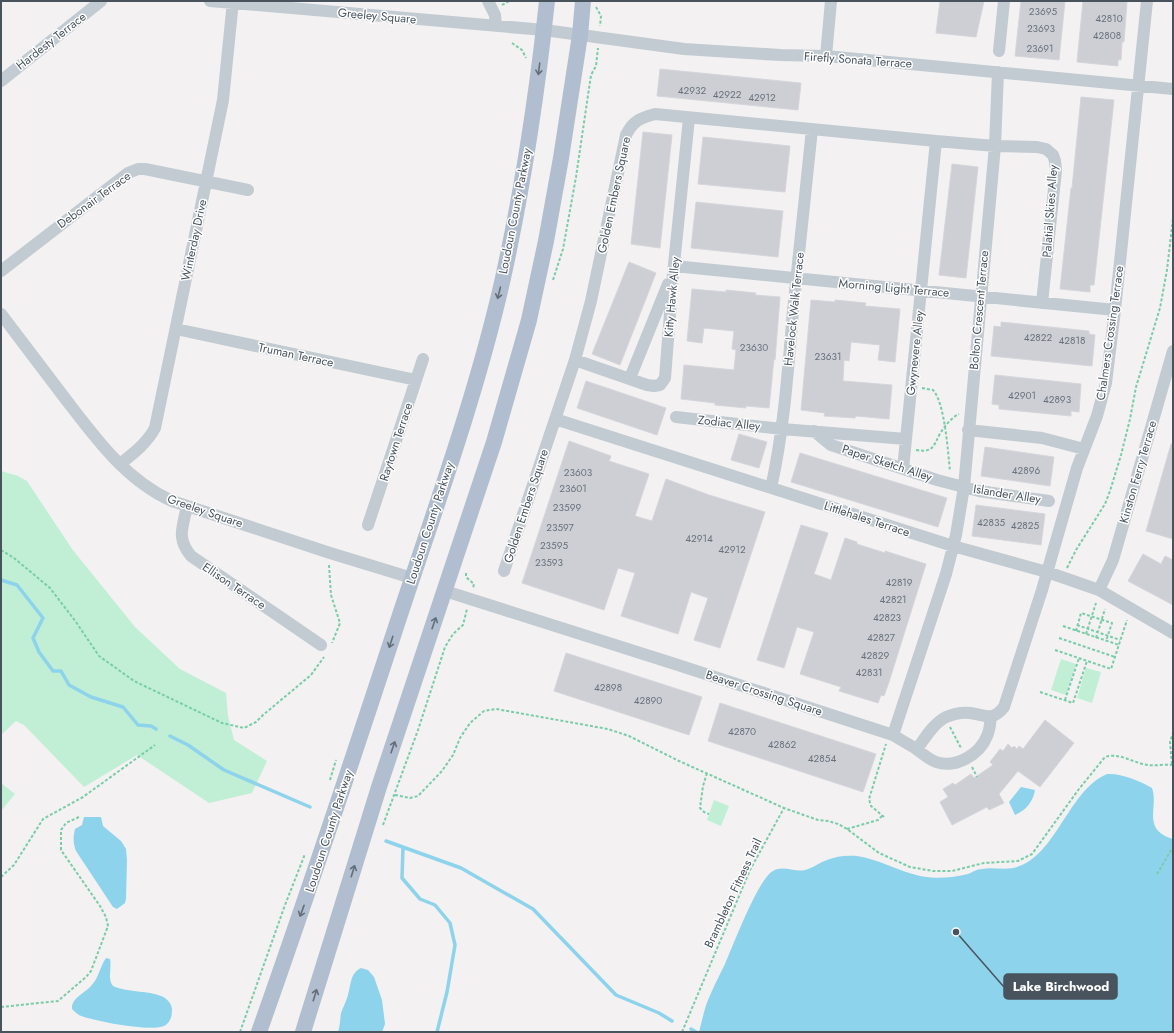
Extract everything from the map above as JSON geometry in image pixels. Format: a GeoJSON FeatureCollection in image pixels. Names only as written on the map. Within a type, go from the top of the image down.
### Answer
{"type":"FeatureCollection","features":[{"type":"Feature","properties":{"kind":"main road","name":"Loudoun County Parkway"},"geometry":{"type":"LineString","coordinates":[[260,1032],[305,905],[460,433],[489,330],[502,278],[530,131],[547,1]]}},
{"type":"Feature","properties":{"kind":"main road"},"geometry":{"type":"LineString","coordinates":[[303,1032],[379,787],[494,442],[529,320],[562,158],[580,35],[583,1]]}},
{"type":"Feature","properties":{"kind":"street","name":"Hardesty Terrace"},"geometry":{"type":"LineString","coordinates":[[1,81],[101,1]]}},
{"type":"Feature","properties":{"kind":"street","name":"Greeley Square"},"geometry":{"type":"LineString","coordinates":[[210,1],[544,30]]}},
{"type":"Feature","properties":{"kind":"street"},"geometry":{"type":"LineString","coordinates":[[488,1],[495,15],[496,26]]}},
{"type":"Feature","properties":{"kind":"street"},"geometry":{"type":"LineString","coordinates":[[826,56],[831,1]]}},
{"type":"Feature","properties":{"kind":"street"},"geometry":{"type":"LineString","coordinates":[[999,52],[1004,1]]}},
{"type":"Feature","properties":{"kind":"street","name":"Chalmers Crossing Terrace"},"geometry":{"type":"LineString","coordinates":[[990,717],[999,714],[1006,702],[1048,572],[1077,468],[1097,416],[1106,383],[1147,1]]}},
{"type":"Feature","properties":{"kind":"street","name":"Winterday Drive"},"geometry":{"type":"LineString","coordinates":[[120,464],[150,438],[155,428],[223,100],[233,2]]}},
{"type":"Feature","properties":{"kind":"street","name":"Firefly Sonata Terrace"},"geometry":{"type":"LineString","coordinates":[[544,30],[684,48],[780,55],[826,56],[1173,89]]}},
{"type":"Feature","properties":{"kind":"street","name":"Bolton Crescent Terrace"},"geometry":{"type":"LineString","coordinates":[[953,546],[964,487],[995,146],[998,72]]}},
{"type":"Feature","properties":{"kind":"street","name":"Golden Embers Square"},"geometry":{"type":"LineString","coordinates":[[504,571],[575,360],[591,301],[626,135],[633,123],[655,114],[995,146]]}},
{"type":"Feature","properties":{"kind":"street","name":"Kitty Hawk Alley"},"geometry":{"type":"LineString","coordinates":[[575,360],[654,386],[660,385],[665,378],[673,270],[690,118]]}},
{"type":"Feature","properties":{"kind":"street","name":"Havelock Walk Terrace"},"geometry":{"type":"LineString","coordinates":[[771,488],[779,453],[782,428],[812,129]]}},
{"type":"Feature","properties":{"kind":"street","name":"Gwynevere Alley"},"geometry":{"type":"LineString","coordinates":[[903,469],[909,444],[911,387],[936,141]]}},
{"type":"Feature","properties":{"kind":"street","name":"Palatial Skies Alley"},"geometry":{"type":"LineString","coordinates":[[995,146],[1037,147],[1046,149],[1053,155],[1055,161],[1056,170],[1042,303]]}},
{"type":"Feature","properties":{"kind":"street","name":"Debonair Terrace"},"geometry":{"type":"LineString","coordinates":[[1,271],[128,173],[138,169],[145,169],[248,190]]}},
{"type":"Feature","properties":{"kind":"street"},"geometry":{"type":"LineString","coordinates":[[630,378],[673,270]]}},
{"type":"Feature","properties":{"kind":"street","name":"Morning Light Terrace"},"geometry":{"type":"LineString","coordinates":[[673,270],[921,290],[1115,310]]}},
{"type":"Feature","properties":{"kind":"street","name":"Greeley Square"},"geometry":{"type":"LineString","coordinates":[[1,314],[104,449],[144,486],[157,495],[330,553],[412,578]]}},
{"type":"Feature","properties":{"kind":"street","name":"Truman Terrace"},"geometry":{"type":"LineString","coordinates":[[176,329],[416,380]]}},
{"type":"Feature","properties":{"kind":"street","name":"Kinston Ferry Terrace"},"geometry":{"type":"LineString","coordinates":[[1099,590],[1113,560],[1173,351]]}},
{"type":"Feature","properties":{"kind":"street","name":"Raytown Terrace"},"geometry":{"type":"LineString","coordinates":[[368,525],[423,359]]}},
{"type":"Feature","properties":{"kind":"street","name":"Zodiac Alley"},"geometry":{"type":"LineString","coordinates":[[676,417],[814,431],[909,444]]}},
{"type":"Feature","properties":{"kind":"street","name":"Littlehales Terrace"},"geometry":{"type":"LineString","coordinates":[[555,419],[953,546],[1048,572],[1099,590],[1173,633]]}},
{"type":"Feature","properties":{"kind":"street"},"geometry":{"type":"LineString","coordinates":[[968,430],[1042,438],[1084,449]]}},
{"type":"Feature","properties":{"kind":"street","name":"Paper Sketch Alley"},"geometry":{"type":"LineString","coordinates":[[814,431],[830,445],[964,487]]}},
{"type":"Feature","properties":{"kind":"street","name":"Islander Alley"},"geometry":{"type":"LineString","coordinates":[[964,487],[979,491],[1049,501]]}},
{"type":"Feature","properties":{"kind":"street","name":"Ellison Terrace"},"geometry":{"type":"LineString","coordinates":[[187,506],[181,536],[183,547],[191,556],[326,649]]}},
{"type":"Feature","properties":{"kind":"street"},"geometry":{"type":"LineString","coordinates":[[890,738],[946,574],[953,546]]}},
{"type":"Feature","properties":{"kind":"street","name":"Beaver Crossing Square"},"geometry":{"type":"LineString","coordinates":[[445,591],[678,665],[890,738],[917,749],[931,760],[938,762],[954,762],[967,758],[975,753],[988,735],[990,717]]}},
{"type":"Feature","properties":{"kind":"street"},"geometry":{"type":"LineString","coordinates":[[917,749],[936,726],[947,717],[966,713],[990,717]]}},
{"type":"Feature","properties":{"kind":"path"},"geometry":{"type":"LineString","coordinates":[[512,43],[522,50],[527,63]]}},
{"type":"Feature","properties":{"kind":"path"},"geometry":{"type":"LineString","coordinates":[[1067,569],[1076,550],[1104,504],[1110,491],[1121,455],[1130,419],[1134,391],[1160,308],[1167,270],[1173,218]]}},
{"type":"Feature","properties":{"kind":"path"},"geometry":{"type":"LineString","coordinates":[[911,387],[933,390],[940,402],[951,477]]}},
{"type":"Feature","properties":{"kind":"path"},"geometry":{"type":"LineString","coordinates":[[909,444],[923,451],[930,450],[945,428],[957,415],[961,413],[970,414]]}},
{"type":"Feature","properties":{"kind":"path"},"geometry":{"type":"LineString","coordinates":[[1,550],[14,558],[50,588],[76,622],[99,656],[134,681],[222,723],[244,728],[256,722],[311,675],[340,623],[332,595],[328,560],[330,553]]}},
{"type":"Feature","properties":{"kind":"path"},"geometry":{"type":"LineString","coordinates":[[1086,634],[1096,603]]}},
{"type":"Feature","properties":{"kind":"path"},"geometry":{"type":"LineString","coordinates":[[1096,638],[1105,609]]}},
{"type":"Feature","properties":{"kind":"path"},"geometry":{"type":"LineString","coordinates":[[1076,630],[1081,613],[1112,623],[1106,641]]}},
{"type":"Feature","properties":{"kind":"path"},"geometry":{"type":"LineString","coordinates":[[1055,650],[1111,669],[1127,620]]}},
{"type":"Feature","properties":{"kind":"path"},"geometry":{"type":"LineString","coordinates":[[1077,625],[1120,640]]}},
{"type":"Feature","properties":{"kind":"path"},"geometry":{"type":"LineString","coordinates":[[1063,626],[1119,645]]}},
{"type":"Feature","properties":{"kind":"path"},"geometry":{"type":"LineString","coordinates":[[1059,638],[1115,657]]}},
{"type":"Feature","properties":{"kind":"path"},"geometry":{"type":"LineString","coordinates":[[1065,700],[1079,658]]}},
{"type":"Feature","properties":{"kind":"path"},"geometry":{"type":"LineString","coordinates":[[1040,692],[1073,703],[1087,661]]}},
{"type":"Feature","properties":{"kind":"path"},"geometry":{"type":"LineString","coordinates":[[395,795],[410,798],[418,796],[438,775],[453,755],[460,738],[470,723],[484,711],[496,709],[608,729],[629,736],[679,761],[784,808],[818,820],[828,821],[847,829],[879,853],[910,867],[933,871],[952,870],[984,863],[1018,862],[1032,854],[1079,789],[1104,758],[1110,755],[1145,764],[1160,766],[1173,765],[1170,742],[1173,733]]}},
{"type":"Feature","properties":{"kind":"path"},"geometry":{"type":"LineString","coordinates":[[948,724],[963,751]]}},
{"type":"Feature","properties":{"kind":"path"},"geometry":{"type":"LineString","coordinates":[[847,829],[878,820],[883,817],[871,806],[869,799],[890,738]]}},
{"type":"Feature","properties":{"kind":"path"},"geometry":{"type":"LineString","coordinates":[[1,877],[14,865],[43,819],[83,797],[155,745]]}},
{"type":"Feature","properties":{"kind":"path"},"geometry":{"type":"LineString","coordinates":[[329,782],[336,760]]}},
{"type":"Feature","properties":{"kind":"path"},"geometry":{"type":"LineString","coordinates":[[971,766],[977,777]]}},
{"type":"Feature","properties":{"kind":"path"},"geometry":{"type":"LineString","coordinates":[[707,773],[703,786],[700,808],[709,814]]}},
{"type":"Feature","properties":{"kind":"path","name":"Brambleton Fitness Trail"},"geometry":{"type":"LineString","coordinates":[[682,1032],[750,870],[784,808]]}},
{"type":"Feature","properties":{"kind":"path"},"geometry":{"type":"LineString","coordinates":[[1,1007],[58,1001],[91,972],[108,926],[106,917],[100,906],[61,850],[61,830],[66,823],[79,817]]}},
{"type":"Feature","properties":{"kind":"path"},"geometry":{"type":"LineString","coordinates":[[1157,874],[1173,847]]}},
{"type":"Feature","properties":{"kind":"path"},"geometry":{"type":"LineString","coordinates":[[240,1032],[282,913],[307,848]]}},
{"type":"Feature","properties":{"kind":"green space"},"geometry":{"type":"Polygon","coordinates":[[[1,471],[18,476],[27,481],[72,549],[135,627],[180,669],[226,693],[228,716],[234,740],[267,761],[252,793],[209,803],[137,755],[84,787],[24,725],[16,721],[1,735],[1,471]]]}},
{"type":"Feature","properties":{"kind":"green space"},"geometry":{"type":"Polygon","coordinates":[[[1061,659],[1076,664],[1066,695],[1051,690],[1061,659]]]}},
{"type":"Feature","properties":{"kind":"green space"},"geometry":{"type":"Polygon","coordinates":[[[1086,668],[1101,672],[1092,703],[1077,698],[1086,668]]]}},
{"type":"Feature","properties":{"kind":"green space"},"geometry":{"type":"Polygon","coordinates":[[[1,783],[15,794],[1,811],[1,783]]]}},
{"type":"Feature","properties":{"kind":"green space"},"geometry":{"type":"Polygon","coordinates":[[[714,800],[729,806],[721,826],[707,820],[714,800]]]}},
{"type":"Feature","properties":{"kind":"water"},"geometry":{"type":"Polygon","coordinates":[[[1107,774],[1130,778],[1152,788],[1154,796],[1154,824],[1157,830],[1163,835],[1173,839],[1173,1032],[699,1032],[708,1000],[746,914],[760,886],[773,871],[781,868],[804,870],[830,859],[849,856],[865,858],[912,874],[932,878],[944,878],[968,874],[986,868],[1013,868],[1028,862],[1040,852],[1051,839],[1081,795],[1093,783],[1107,774]]]}},
{"type":"Feature","properties":{"kind":"water"},"geometry":{"type":"Polygon","coordinates":[[[1021,787],[1035,790],[1033,798],[1028,805],[1015,815],[1009,802],[1021,787]]]}},
{"type":"Feature","properties":{"kind":"water"},"geometry":{"type":"Polygon","coordinates":[[[84,817],[101,817],[103,826],[121,841],[126,849],[126,899],[125,903],[117,909],[113,907],[76,851],[74,845],[75,829],[82,825],[84,817]]]}},
{"type":"Feature","properties":{"kind":"water"},"geometry":{"type":"Polygon","coordinates":[[[106,958],[110,959],[110,980],[113,986],[126,990],[160,995],[168,1000],[172,1010],[168,1023],[164,1026],[157,1027],[135,1027],[108,1023],[79,1015],[72,1009],[72,1005],[76,999],[94,983],[106,958]]]}},
{"type":"Feature","properties":{"kind":"water"},"geometry":{"type":"Polygon","coordinates":[[[361,968],[368,970],[374,977],[382,1000],[385,1024],[382,1032],[338,1032],[341,1013],[353,976],[357,970],[361,968]]]}},
{"type":"Feature","properties":{"kind":"building"},"geometry":{"type":"Polygon","coordinates":[[[940,1],[984,1],[976,37],[936,33],[940,1]]]}},
{"type":"Feature","properties":{"kind":"building"},"geometry":{"type":"Polygon","coordinates":[[[1021,1],[1065,1],[1059,60],[1015,56],[1021,1]]]}},
{"type":"Feature","properties":{"kind":"building"},"geometry":{"type":"Polygon","coordinates":[[[1083,1],[1127,2],[1124,42],[1122,42],[1121,60],[1118,60],[1118,66],[1077,62],[1083,1]]]}},
{"type":"Feature","properties":{"kind":"building"},"geometry":{"type":"Polygon","coordinates":[[[660,69],[801,83],[798,110],[657,96],[660,69]]]}},
{"type":"Feature","properties":{"kind":"building"},"geometry":{"type":"Polygon","coordinates":[[[1081,97],[1114,100],[1094,285],[1090,285],[1090,292],[1060,289],[1081,97]]]}},
{"type":"Feature","properties":{"kind":"building"},"geometry":{"type":"Polygon","coordinates":[[[643,132],[672,135],[660,248],[631,244],[643,132]]]}},
{"type":"Feature","properties":{"kind":"building"},"geometry":{"type":"Polygon","coordinates":[[[703,137],[790,146],[785,192],[698,184],[703,137]]]}},
{"type":"Feature","properties":{"kind":"building"},"geometry":{"type":"Polygon","coordinates":[[[952,164],[978,167],[966,278],[939,275],[952,164]]]}},
{"type":"Feature","properties":{"kind":"building"},"geometry":{"type":"Polygon","coordinates":[[[696,202],[783,211],[778,257],[691,248],[696,202]]]}},
{"type":"Feature","properties":{"kind":"building"},"geometry":{"type":"Polygon","coordinates":[[[629,262],[656,273],[620,365],[592,354],[629,262]]]}},
{"type":"Feature","properties":{"kind":"building"},"geometry":{"type":"Polygon","coordinates":[[[692,289],[726,292],[726,290],[756,293],[755,295],[780,297],[775,360],[774,359],[769,408],[746,406],[746,408],[715,405],[715,403],[681,399],[684,365],[734,370],[736,350],[732,349],[734,331],[704,328],[702,343],[687,341],[692,289]]]}},
{"type":"Feature","properties":{"kind":"building"},"geometry":{"type":"Polygon","coordinates":[[[811,300],[835,302],[835,300],[866,303],[865,306],[900,309],[895,362],[878,360],[880,345],[851,342],[849,361],[844,360],[843,381],[892,385],[889,419],[856,416],[855,418],[824,416],[825,413],[801,410],[811,300]]]}},
{"type":"Feature","properties":{"kind":"building"},"geometry":{"type":"Polygon","coordinates":[[[1001,322],[1089,331],[1089,334],[1095,335],[1092,366],[991,356],[994,326],[1001,327],[1001,322]]]}},
{"type":"Feature","properties":{"kind":"building"},"geometry":{"type":"Polygon","coordinates":[[[995,375],[1081,384],[1079,412],[1071,411],[1071,416],[999,409],[999,405],[992,404],[995,375]]]}},
{"type":"Feature","properties":{"kind":"building"},"geometry":{"type":"Polygon","coordinates":[[[586,381],[666,408],[657,435],[577,408],[586,381]]]}},
{"type":"Feature","properties":{"kind":"building"},"geometry":{"type":"Polygon","coordinates":[[[739,434],[767,442],[759,468],[731,460],[739,434]]]}},
{"type":"Feature","properties":{"kind":"building"},"geometry":{"type":"Polygon","coordinates":[[[569,441],[611,456],[609,461],[649,474],[635,516],[652,521],[666,479],[709,495],[765,512],[720,648],[694,640],[708,598],[691,592],[678,634],[621,616],[635,573],[618,568],[604,610],[522,583],[569,441]]]}},
{"type":"Feature","properties":{"kind":"building"},"geometry":{"type":"Polygon","coordinates":[[[1171,444],[1173,444],[1173,539],[1146,531],[1171,444]]]}},
{"type":"Feature","properties":{"kind":"building"},"geometry":{"type":"Polygon","coordinates":[[[985,447],[1054,457],[1050,486],[981,476],[985,447]]]}},
{"type":"Feature","properties":{"kind":"building"},"geometry":{"type":"Polygon","coordinates":[[[800,453],[947,498],[938,527],[791,482],[800,453]]]}},
{"type":"Feature","properties":{"kind":"building"},"geometry":{"type":"Polygon","coordinates":[[[976,505],[1045,514],[1041,545],[972,536],[976,505]]]}},
{"type":"Feature","properties":{"kind":"building"},"geometry":{"type":"Polygon","coordinates":[[[801,525],[828,533],[814,574],[831,580],[845,538],[857,542],[857,544],[885,553],[885,551],[926,564],[889,682],[884,696],[881,695],[878,703],[839,691],[841,687],[800,674],[814,632],[797,627],[784,668],[757,660],[801,525]]]}},
{"type":"Feature","properties":{"kind":"building"},"geometry":{"type":"Polygon","coordinates":[[[1143,554],[1161,564],[1165,556],[1173,560],[1173,605],[1128,581],[1143,554]]]}},
{"type":"Feature","properties":{"kind":"building"},"geometry":{"type":"Polygon","coordinates":[[[566,653],[702,697],[689,735],[554,691],[566,653]]]}},
{"type":"Feature","properties":{"kind":"building"},"geometry":{"type":"Polygon","coordinates":[[[720,703],[876,754],[863,792],[708,741],[720,703]]]}},
{"type":"Feature","properties":{"kind":"building"},"geometry":{"type":"Polygon","coordinates":[[[1045,720],[1074,743],[1040,787],[1018,771],[999,794],[1004,803],[989,810],[987,807],[952,825],[940,802],[948,797],[943,789],[953,783],[955,785],[971,774],[974,778],[993,765],[990,762],[1000,749],[1003,751],[1008,744],[1012,748],[1014,746],[1017,749],[1019,746],[1023,749],[1045,720]]]}},
{"type":"Feature","properties":{"kind":"waterway"},"geometry":{"type":"LineString","coordinates":[[1,580],[17,585],[43,618],[33,638],[39,652],[53,671],[61,671],[69,685],[91,697],[123,707],[138,725],[151,726],[156,729]]}},
{"type":"Feature","properties":{"kind":"waterway"},"geometry":{"type":"LineString","coordinates":[[170,736],[188,745],[224,770],[310,807]]}},
{"type":"Feature","properties":{"kind":"waterway"},"geometry":{"type":"LineString","coordinates":[[386,841],[461,868],[533,909],[616,995],[659,1013],[672,1021]]}},
{"type":"Feature","properties":{"kind":"waterway"},"geometry":{"type":"LineString","coordinates":[[403,847],[402,878],[420,899],[435,905],[450,923],[455,945],[447,992],[437,1032]]}},
{"type":"Feature","properties":{"kind":"waterway"},"geometry":{"type":"LineString","coordinates":[[691,1029],[696,1032]]}},
{"type":"Feature","properties":{"kind":"place","name":"Lake Birchwood"},"geometry":{"type":"Point","coordinates":[956,932]}}]}
